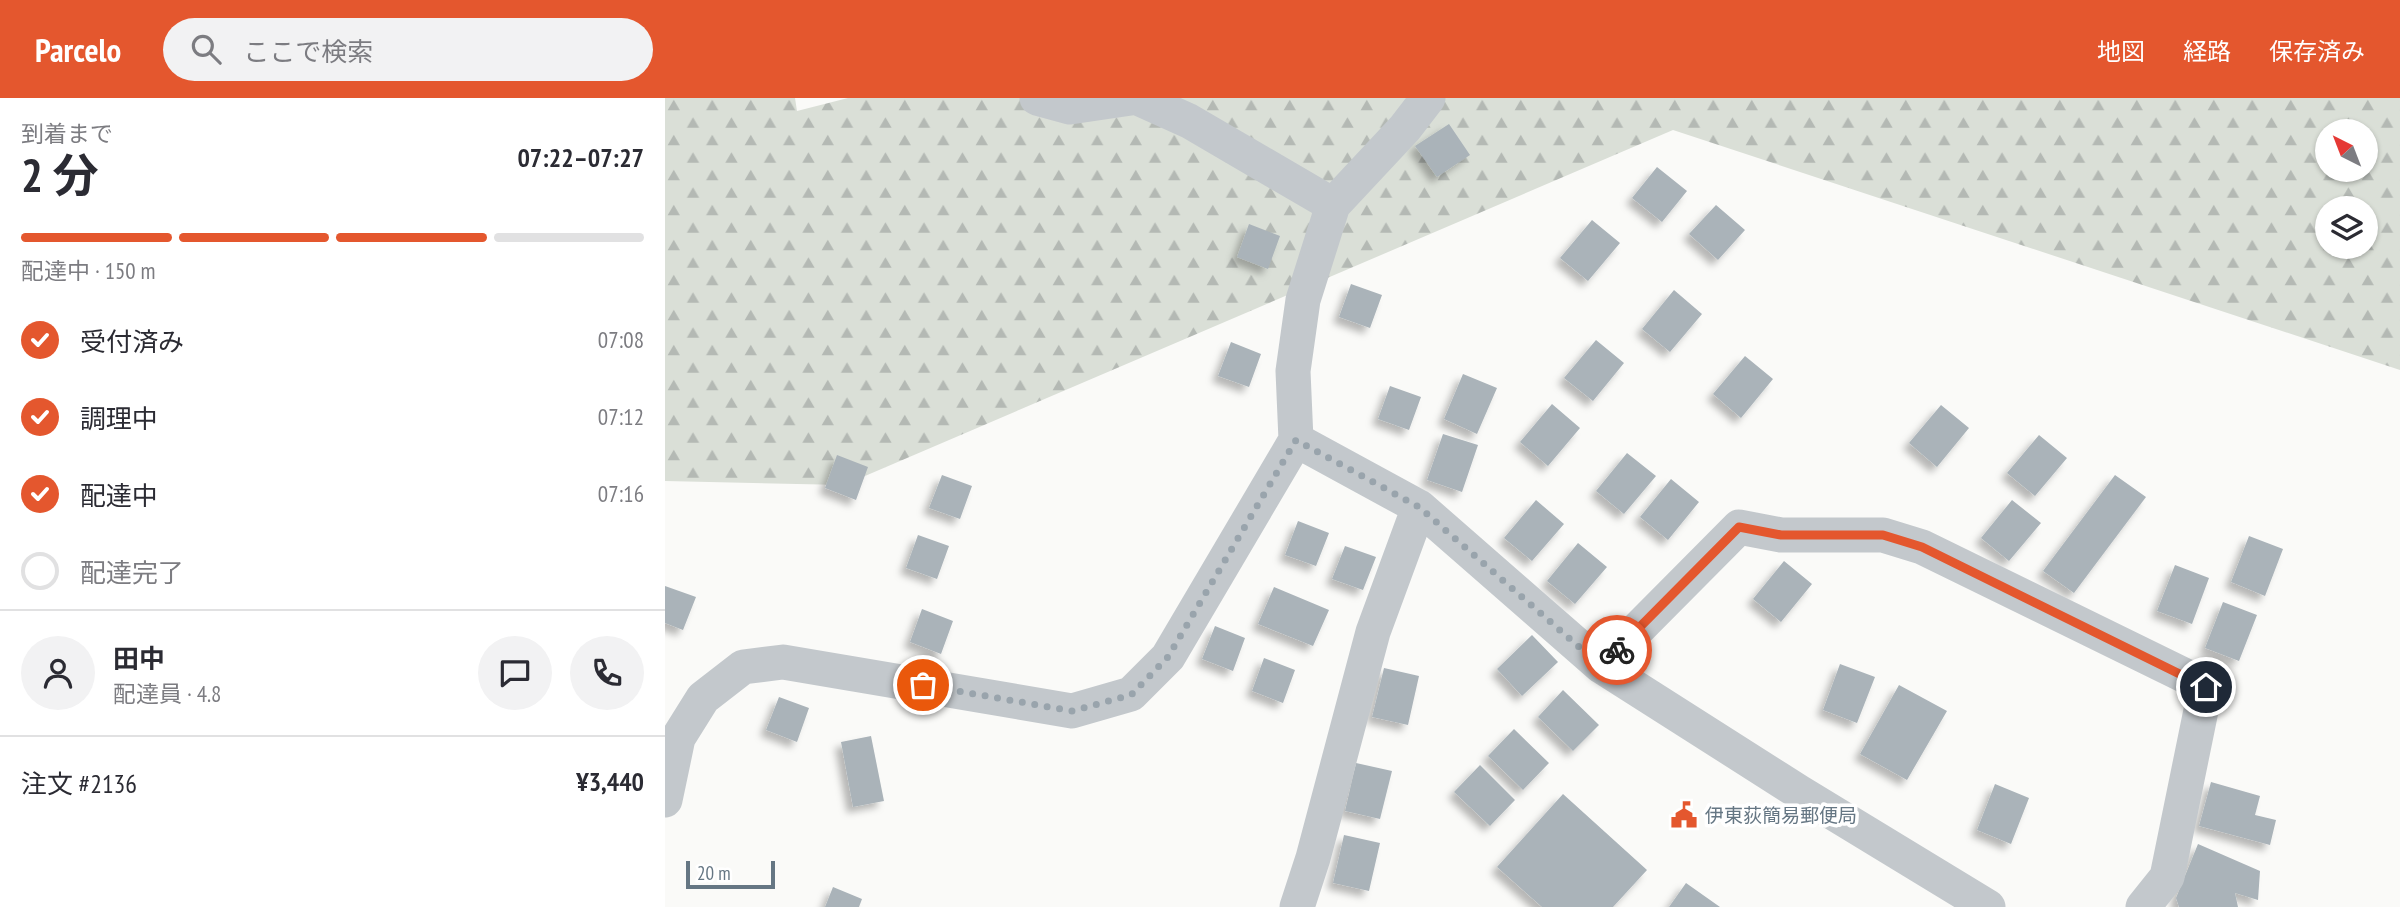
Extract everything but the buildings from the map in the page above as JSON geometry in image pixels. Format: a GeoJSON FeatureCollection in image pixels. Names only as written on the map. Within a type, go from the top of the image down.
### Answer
{"type":"FeatureCollection","features":[{"type":"Feature","properties":{"kind":"street"},"geometry":{"type":"LineString","coordinates":[[1037,98],[1070,107],[1131,98]]}},
{"type":"Feature","properties":{"kind":"street"},"geometry":{"type":"LineString","coordinates":[[1138,98],[1189,121],[1333,205]]}},
{"type":"Feature","properties":{"kind":"street"},"geometry":{"type":"LineString","coordinates":[[665,800],[678,737],[702,698],[743,667],[783,662],[1072,711],[1131,695],[1168,657],[1296,440],[1293,371],[1303,300],[1333,205],[1405,128],[1428,98]]}},
{"type":"Feature","properties":{"kind":"street"},"geometry":{"type":"LineString","coordinates":[[1296,440],[1419,507],[1601,666],[1799,792],[1988,907]]}},
{"type":"Feature","properties":{"kind":"street"},"geometry":{"type":"LineString","coordinates":[[1297,907],[1313,858],[1373,632],[1419,507]]}},
{"type":"Feature","properties":{"kind":"street"},"geometry":{"type":"LineString","coordinates":[[1601,666],[1739,527],[1781,535],[1883,535],[1922,547],[2206,687],[2167,877],[2143,907]]}},
{"type":"Feature","properties":{"kind":"green space"},"geometry":{"type":"Polygon","coordinates":[[[665,98],[795,98],[797,111],[848,98],[2400,98],[2400,370],[1673,130],[844,485],[665,481],[665,98]]]}},
{"type":"Feature","properties":{"kind":"way so far"},"geometry":{"type":"LineString","coordinates":[[923,685],[1072,711],[1131,695],[1168,657],[1296,440],[1419,507],[1601,666],[1617,650]]}},
{"type":"Feature","properties":{"kind":"place","name":"伊東荻簡易郵便局"},"geometry":{"type":"Point","coordinates":[1684,815]}},
{"type":"Feature","properties":{"kind":"route"},"geometry":{"type":"LineString","coordinates":[[1617,650],[1739,527],[1781,535],[1883,535],[1922,547],[2206,687]]}}]}
